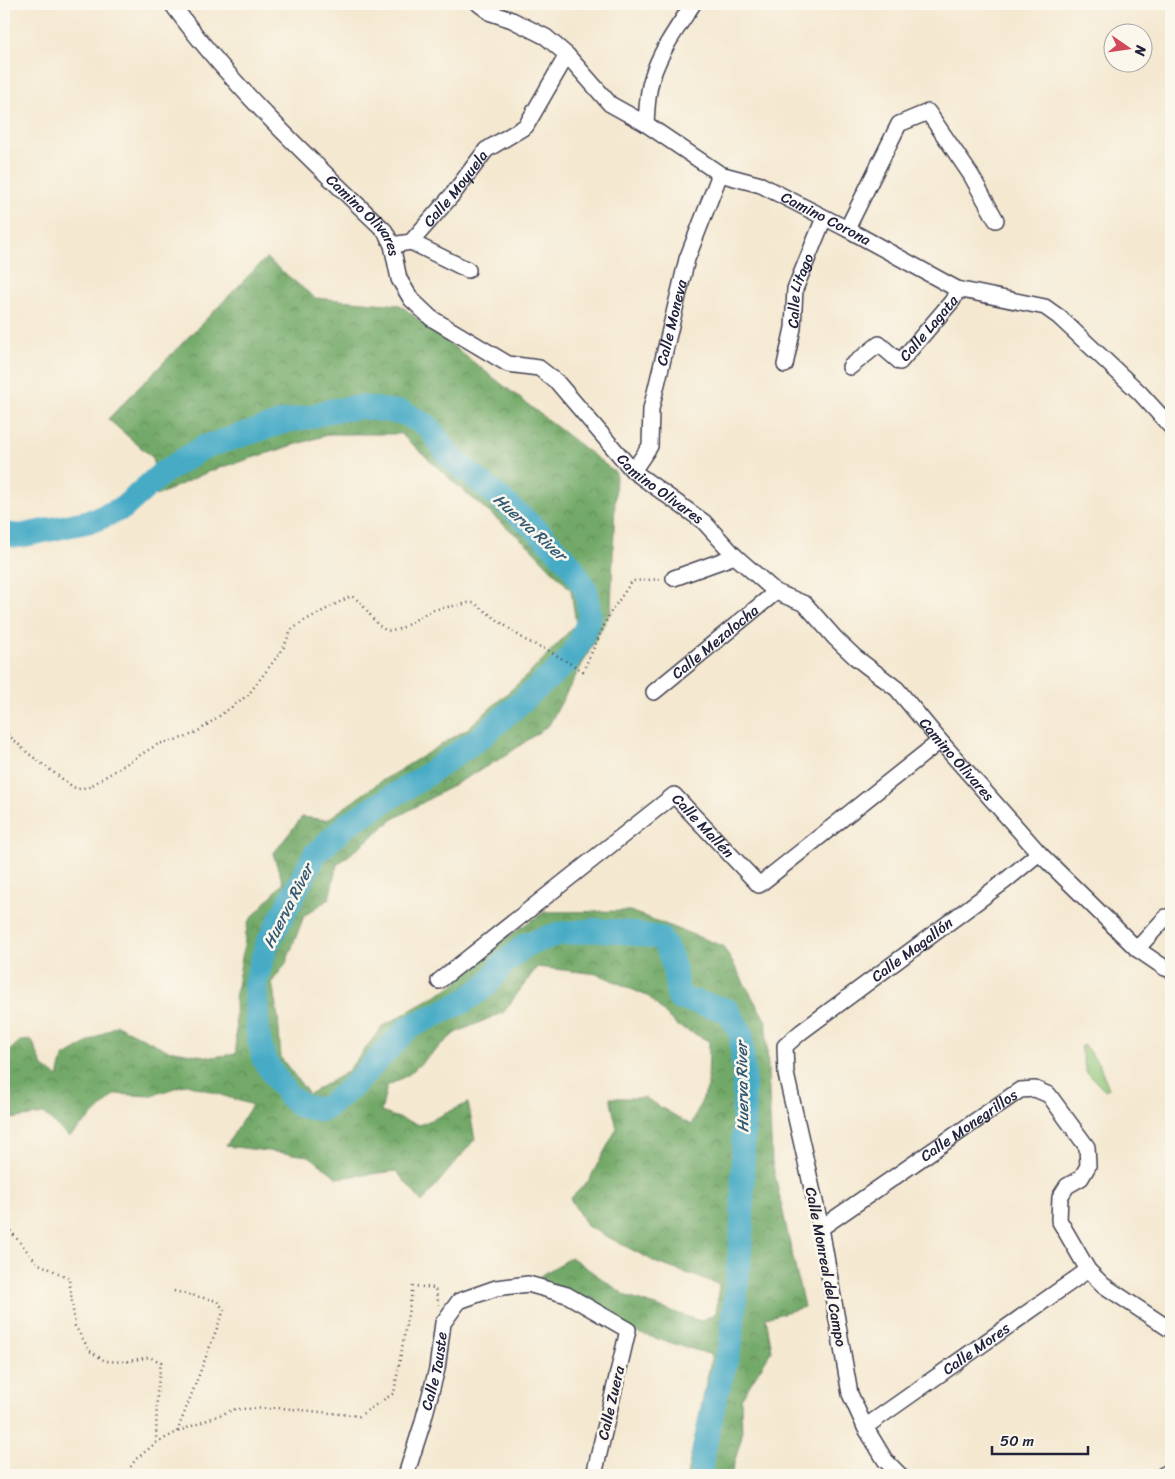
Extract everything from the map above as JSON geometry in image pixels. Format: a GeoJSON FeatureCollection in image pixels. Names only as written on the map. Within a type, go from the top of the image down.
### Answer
{"type":"FeatureCollection","features":[{"type":"Feature","properties":{"kind":"street","name":"Camino Olivares"},"geometry":{"type":"LineString","coordinates":[[172,4],[234,82],[276,126],[385,231],[392,245],[399,279],[412,299],[431,318],[508,364],[539,368],[556,382],[633,471],[704,522],[736,556],[776,592],[805,604],[835,638],[855,657],[897,689],[940,741],[1039,853],[1138,949],[1165,968],[1171,970]]}},
{"type":"Feature","properties":{"kind":"street","name":"Camino Corona"},"geometry":{"type":"LineString","coordinates":[[479,4],[491,13],[512,20],[546,37],[568,55],[610,104],[646,124],[720,174],[761,185],[847,228],[957,289],[1045,307],[1059,317],[1140,393],[1171,427]]}},
{"type":"Feature","properties":{"kind":"street"},"geometry":{"type":"LineString","coordinates":[[646,124],[647,102],[652,78],[660,58],[693,4]]}},
{"type":"Feature","properties":{"kind":"street","name":"Calle Moyuela"},"geometry":{"type":"LineString","coordinates":[[411,242],[453,194],[486,150],[526,126],[568,55]]}},
{"type":"Feature","properties":{"kind":"street"},"geometry":{"type":"LineString","coordinates":[[847,228],[899,124],[928,112],[971,175],[996,220]]}},
{"type":"Feature","properties":{"kind":"street","name":"Calle Moneva"},"geometry":{"type":"LineString","coordinates":[[633,471],[650,446],[651,408],[687,259],[720,174]]}},
{"type":"Feature","properties":{"kind":"street","name":"Calle Litago"},"geometry":{"type":"LineString","coordinates":[[784,365],[793,328],[795,289],[824,218]]}},
{"type":"Feature","properties":{"kind":"street"},"geometry":{"type":"LineString","coordinates":[[392,245],[411,242],[468,270]]}},
{"type":"Feature","properties":{"kind":"street","name":"Calle Lagata"},"geometry":{"type":"LineString","coordinates":[[850,366],[879,344],[900,362],[953,300],[957,289]]}},
{"type":"Feature","properties":{"kind":"street"},"geometry":{"type":"LineString","coordinates":[[674,578],[736,556]]}},
{"type":"Feature","properties":{"kind":"street","name":"Calle Mezalocha"},"geometry":{"type":"LineString","coordinates":[[654,692],[776,592]]}},
{"type":"Feature","properties":{"kind":"street","name":"Calle Mallén"},"geometry":{"type":"LineString","coordinates":[[439,981],[674,795],[759,885],[940,741]]}},
{"type":"Feature","properties":{"kind":"street","name":"Calle Magallón"},"geometry":{"type":"LineString","coordinates":[[785,1046],[800,1032],[1039,853]]}},
{"type":"Feature","properties":{"kind":"street"},"geometry":{"type":"LineString","coordinates":[[1138,949],[1166,917],[1171,916]]}},
{"type":"Feature","properties":{"kind":"street","name":"Calle Monreal del Campo"},"geometry":{"type":"LineString","coordinates":[[785,1046],[786,1074],[821,1228],[850,1394],[884,1460],[900,1475]]}},
{"type":"Feature","properties":{"kind":"street","name":"Calle Monegrillos"},"geometry":{"type":"LineString","coordinates":[[821,1228],[1020,1090],[1036,1089],[1049,1095],[1087,1147],[1088,1166],[1081,1178],[1067,1186],[1060,1197],[1059,1220],[1088,1270],[1103,1285],[1171,1330]]}},
{"type":"Feature","properties":{"kind":"street","name":"Calle Mores"},"geometry":{"type":"LineString","coordinates":[[866,1427],[1088,1270]]}},
{"type":"Feature","properties":{"kind":"street","name":"Calle Tauste"},"geometry":{"type":"LineString","coordinates":[[406,1475],[422,1425],[436,1369],[443,1323],[459,1302],[496,1288],[528,1284],[567,1295],[628,1330]]}},
{"type":"Feature","properties":{"kind":"street","name":"Calle Zuera"},"geometry":{"type":"LineString","coordinates":[[594,1475],[628,1330]]}},
{"type":"Feature","properties":{"kind":"street"},"geometry":{"type":"LineString","coordinates":[[1162,1475],[1171,1471]]}},
{"type":"Feature","properties":{"kind":"path"},"geometry":{"type":"LineString","coordinates":[[4,732],[68,784],[78,789],[88,788],[158,744],[187,737],[200,730],[248,695],[278,656],[291,630],[350,596],[358,600],[382,628],[392,631],[403,628],[408,623],[433,610],[474,603],[525,640],[547,650],[583,671],[609,615],[632,581],[674,578]]}},
{"type":"Feature","properties":{"kind":"path"},"geometry":{"type":"LineString","coordinates":[[4,1223],[37,1263],[69,1278],[75,1326],[90,1351],[105,1361],[125,1362],[149,1357],[161,1362],[157,1394],[156,1443]]}},
{"type":"Feature","properties":{"kind":"path"},"geometry":{"type":"LineString","coordinates":[[125,1475],[136,1459],[156,1443],[235,1409],[282,1408],[359,1416],[394,1393],[413,1286],[435,1288],[443,1323]]}},
{"type":"Feature","properties":{"kind":"path"},"geometry":{"type":"LineString","coordinates":[[174,1290],[217,1301],[224,1310],[178,1432]]}},
{"type":"Feature","properties":{"kind":"green space"},"geometry":{"type":"Polygon","coordinates":[[[266,258],[315,298],[400,305],[616,473],[611,611],[549,725],[505,756],[392,820],[337,865],[329,899],[304,916],[286,963],[272,982],[278,1017],[281,1058],[309,1094],[347,1072],[382,1027],[455,984],[483,953],[544,912],[630,911],[723,946],[766,1021],[772,1162],[804,1307],[766,1318],[772,1350],[741,1399],[742,1435],[731,1475],[687,1475],[712,1355],[628,1330],[528,1284],[571,1257],[628,1297],[701,1321],[716,1313],[719,1284],[659,1264],[587,1226],[570,1199],[589,1180],[617,1128],[610,1098],[645,1098],[691,1125],[708,1087],[709,1041],[676,1025],[649,997],[598,974],[537,967],[504,1012],[455,1033],[408,1075],[387,1086],[381,1112],[420,1125],[468,1103],[475,1139],[422,1202],[396,1171],[338,1178],[309,1156],[226,1146],[252,1105],[187,1084],[150,1096],[116,1094],[69,1137],[44,1114],[4,1120],[4,1056],[20,1041],[32,1040],[43,1067],[58,1077],[63,1057],[117,1025],[167,1050],[211,1057],[236,1054],[235,998],[248,922],[283,883],[273,854],[302,817],[327,820],[380,782],[467,729],[531,672],[576,624],[571,590],[529,546],[459,487],[401,434],[330,434],[210,471],[156,496],[153,458],[108,419],[266,258]]]}},
{"type":"Feature","properties":{"kind":"green space"},"geometry":{"type":"Polygon","coordinates":[[[1084,1045],[1099,1064],[1109,1088],[1105,1091],[1086,1072],[1080,1047],[1084,1045]]]}},
{"type":"Feature","properties":{"kind":"waterway","name":"Huerva River"},"geometry":{"type":"LineString","coordinates":[[4,534],[20,536],[95,520],[123,508],[161,474],[204,447],[287,421],[310,417],[328,411],[361,407],[404,413],[428,426],[451,458],[541,534],[570,564],[586,590],[590,616],[580,642],[567,662],[481,737],[419,780],[349,823],[315,854],[266,946],[255,984],[258,1035],[264,1060],[288,1095],[301,1106],[323,1110],[353,1086],[408,1028],[463,1002],[487,985],[502,965],[527,944],[558,934],[596,930],[660,938],[669,951],[679,998],[727,1010],[741,1033],[744,1078],[742,1229],[731,1342],[715,1400],[704,1449],[701,1475]]}}]}
